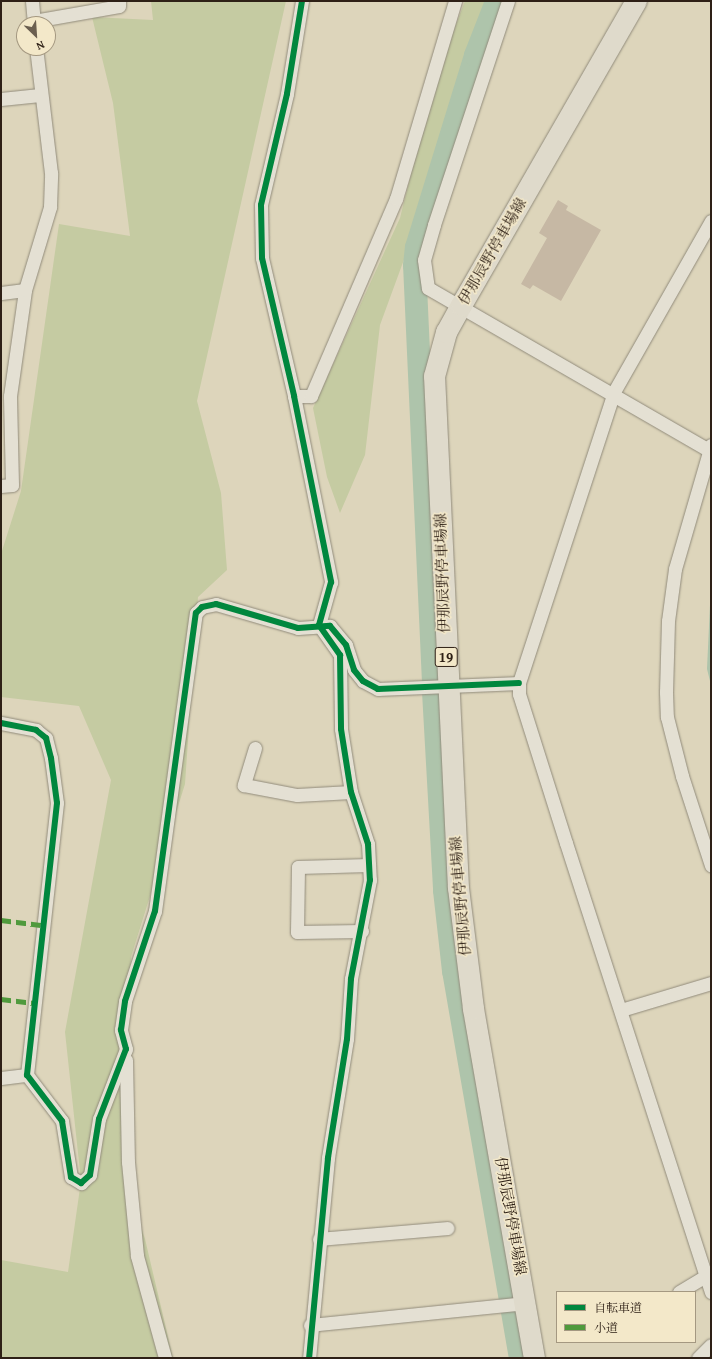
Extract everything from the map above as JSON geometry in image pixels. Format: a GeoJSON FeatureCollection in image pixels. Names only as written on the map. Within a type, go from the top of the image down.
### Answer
{"type":"FeatureCollection","features":[{"type":"Feature","properties":{"kind":"main road","name":"伊那辰野停車場線"},"geometry":{"type":"LineString","coordinates":[[534,1358],[527,1303],[463,940],[447,686],[434,376],[446,332],[636,1]]}},
{"type":"Feature","properties":{"kind":"street"},"geometry":{"type":"LineString","coordinates":[[32,1],[33,16]]}},
{"type":"Feature","properties":{"kind":"street"},"geometry":{"type":"LineString","coordinates":[[56,19],[119,6],[119,1]]}},
{"type":"Feature","properties":{"kind":"street"},"geometry":{"type":"LineString","coordinates":[[302,1],[287,94],[260,205],[262,258],[294,396],[331,582],[319,625]]}},
{"type":"Feature","properties":{"kind":"street"},"geometry":{"type":"LineString","coordinates":[[294,396],[312,396],[396,199],[455,1]]}},
{"type":"Feature","properties":{"kind":"street"},"geometry":{"type":"LineString","coordinates":[[508,1],[424,260],[428,288],[461,305],[710,447],[675,569],[668,621],[666,692],[667,717],[682,776],[711,865]]}},
{"type":"Feature","properties":{"kind":"street"},"geometry":{"type":"LineString","coordinates":[[1,486],[12,485],[10,396],[25,290],[50,206],[51,172],[40,95],[37,56]]}},
{"type":"Feature","properties":{"kind":"street"},"geometry":{"type":"LineString","coordinates":[[1,99],[40,95]]}},
{"type":"Feature","properties":{"kind":"street"},"geometry":{"type":"LineString","coordinates":[[711,221],[614,392],[519,683],[519,694],[711,1292]]}},
{"type":"Feature","properties":{"kind":"street"},"geometry":{"type":"LineString","coordinates":[[1,293],[25,290]]}},
{"type":"Feature","properties":{"kind":"street"},"geometry":{"type":"LineString","coordinates":[[165,1358],[137,1256],[128,1162],[126,1049],[121,1030],[125,1001],[155,911],[162,876],[172,778],[196,613],[202,607],[216,604],[298,628],[319,625],[336,631],[354,670],[363,681],[378,689],[519,683]]}},
{"type":"Feature","properties":{"kind":"street"},"geometry":{"type":"LineString","coordinates":[[309,1358],[310,1325],[319,1239],[351,979],[362,931],[369,865],[368,844],[351,792],[341,729],[340,655],[319,625]]}},
{"type":"Feature","properties":{"kind":"street"},"geometry":{"type":"LineString","coordinates":[[1,723],[36,730],[46,738],[57,803],[27,1076],[62,1121],[71,1178],[81,1182],[90,1175],[99,1119],[126,1049]]}},
{"type":"Feature","properties":{"kind":"street"},"geometry":{"type":"LineString","coordinates":[[255,748],[244,785],[297,795],[351,792]]}},
{"type":"Feature","properties":{"kind":"street"},"geometry":{"type":"LineString","coordinates":[[362,931],[297,932],[298,867],[369,865]]}},
{"type":"Feature","properties":{"kind":"street"},"geometry":{"type":"LineString","coordinates":[[621,1010],[711,983]]}},
{"type":"Feature","properties":{"kind":"street"},"geometry":{"type":"LineString","coordinates":[[1,1078],[27,1076]]}},
{"type":"Feature","properties":{"kind":"street"},"geometry":{"type":"LineString","coordinates":[[319,1239],[448,1228]]}},
{"type":"Feature","properties":{"kind":"street"},"geometry":{"type":"LineString","coordinates":[[681,1291],[706,1276]]}},
{"type":"Feature","properties":{"kind":"street"},"geometry":{"type":"LineString","coordinates":[[310,1325],[527,1303]]}},
{"type":"Feature","properties":{"kind":"street"},"geometry":{"type":"LineString","coordinates":[[698,1358],[711,1345]]}},
{"type":"Feature","properties":{"kind":"shaded area"},"geometry":{"type":"Polygon","coordinates":[[[151,1],[286,1],[197,401],[221,493],[227,570],[198,597],[185,784],[131,957],[124,1177],[145,1239],[173,1358],[1,1358],[1,1260],[68,1272],[81,1181],[65,1032],[111,780],[79,706],[1,697],[1,554],[21,491],[59,224],[130,236],[113,103],[92,17],[153,20],[151,1]]]}},
{"type":"Feature","properties":{"kind":"shaded area"},"geometry":{"type":"Polygon","coordinates":[[[465,1],[489,1],[470,48],[435,175],[380,325],[365,455],[340,513],[327,477],[313,408],[400,218],[435,78],[465,1]]]}},
{"type":"Feature","properties":{"kind":"shaded area"},"geometry":{"type":"Polygon","coordinates":[[[711,583],[711,685],[707,669],[711,583]]]}},
{"type":"Feature","properties":{"kind":"building"},"geometry":{"type":"Polygon","coordinates":[[[558,200],[568,206],[566,210],[601,230],[561,301],[533,285],[530,289],[521,284],[547,238],[539,233],[558,200]]]}},
{"type":"Feature","properties":{"kind":"waterway"},"geometry":{"type":"LineString","coordinates":[[433,682],[414,265],[416,247],[475,55],[496,1]]}},
{"type":"Feature","properties":{"kind":"waterway"},"geometry":{"type":"LineString","coordinates":[[433,691],[444,890],[453,970],[520,1357]]}},
{"type":"Feature","properties":{"kind":"marked path"},"geometry":{"type":"LineString","coordinates":[[1,920],[41,925]]}},
{"type":"Feature","properties":{"kind":"marked path"},"geometry":{"type":"LineString","coordinates":[[1,999],[34,1003]]}},
{"type":"Feature","properties":{"kind":"cycle path"},"geometry":{"type":"LineString","coordinates":[[302,1],[287,94],[261,205],[262,258],[294,396],[331,582],[319,625],[340,655],[341,729],[351,792],[368,844],[370,880],[351,979],[347,1039],[328,1158],[309,1358]]}},
{"type":"Feature","properties":{"kind":"cycle path"},"geometry":{"type":"LineString","coordinates":[[1,723],[36,730],[46,738],[51,758],[57,803],[27,1075],[62,1121],[71,1177],[81,1183],[90,1175],[99,1119],[126,1049],[121,1030],[125,1001],[155,911],[196,613],[202,607],[216,604],[298,628],[330,626],[346,645],[354,670],[363,681],[378,689],[519,683]]}}]}
